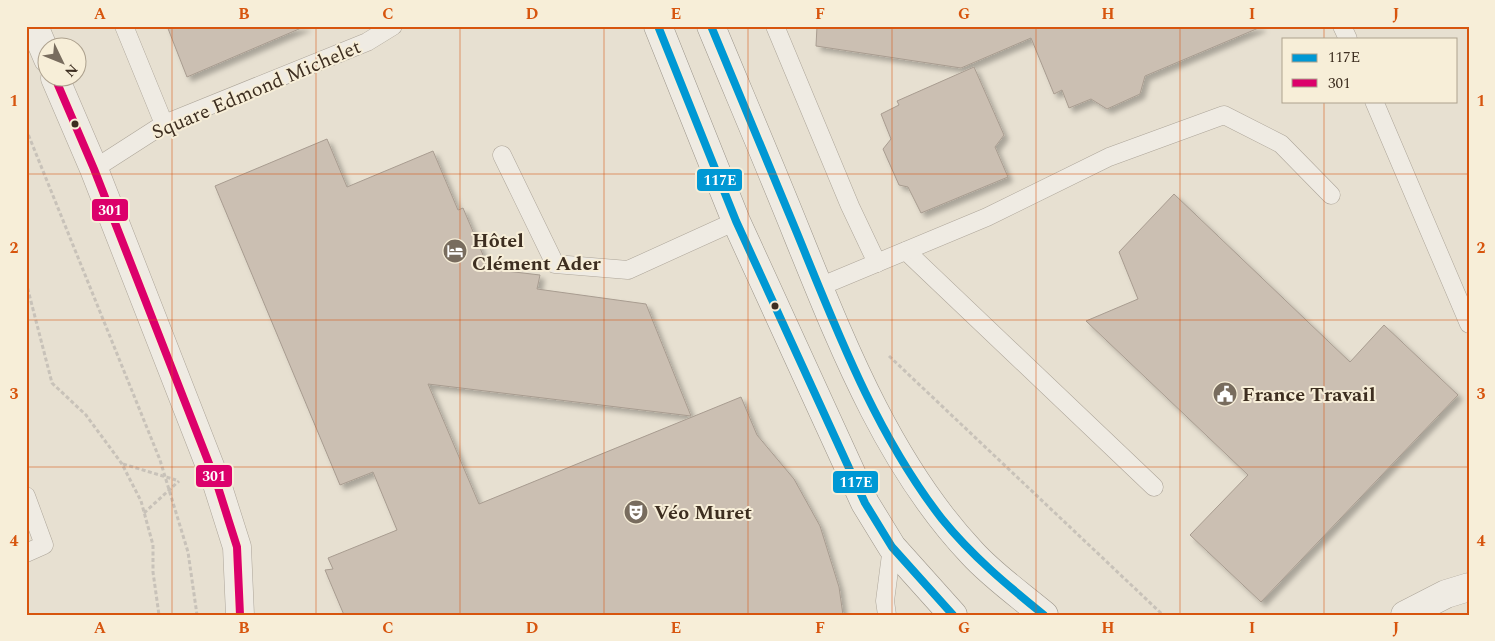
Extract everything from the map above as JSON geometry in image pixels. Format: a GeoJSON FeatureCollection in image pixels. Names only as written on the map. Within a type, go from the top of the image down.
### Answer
{"type":"FeatureCollection","features":[{"type":"Feature","properties":{"kind":"main road"},"geometry":{"type":"LineString","coordinates":[[34,26],[39,38]]}},
{"type":"Feature","properties":{"kind":"main road"},"geometry":{"type":"LineString","coordinates":[[658,26],[736,221],[855,482],[892,547],[953,615]]}},
{"type":"Feature","properties":{"kind":"main road"},"geometry":{"type":"LineString","coordinates":[[711,26],[819,287],[877,416],[905,464],[934,506],[972,554],[1044,615]]}},
{"type":"Feature","properties":{"kind":"main road"},"geometry":{"type":"LineString","coordinates":[[59,88],[94,169],[217,484],[237,547],[240,615]]}},
{"type":"Feature","properties":{"kind":"main road"},"geometry":{"type":"LineString","coordinates":[[1416,613],[1446,594],[1469,587]]}},
{"type":"Feature","properties":{"kind":"lane"},"geometry":{"type":"LineString","coordinates":[[124,26],[164,124]]}},
{"type":"Feature","properties":{"kind":"lane","name":"Square Edmond Michelet"},"geometry":{"type":"LineString","coordinates":[[94,169],[164,124],[367,42],[394,26]]}},
{"type":"Feature","properties":{"kind":"lane"},"geometry":{"type":"LineString","coordinates":[[775,26],[850,206],[877,263]]}},
{"type":"Feature","properties":{"kind":"lane"},"geometry":{"type":"LineString","coordinates":[[1342,26],[1348,38]]}},
{"type":"Feature","properties":{"kind":"lane"},"geometry":{"type":"LineString","coordinates":[[1374,102],[1469,324]]}},
{"type":"Feature","properties":{"kind":"lane"},"geometry":{"type":"LineString","coordinates":[[819,287],[987,217],[1109,156],[1224,115],[1281,144],[1331,195]]}},
{"type":"Feature","properties":{"kind":"lane"},"geometry":{"type":"LineString","coordinates":[[502,155],[555,264],[628,270],[736,221]]}},
{"type":"Feature","properties":{"kind":"lane"},"geometry":{"type":"LineString","coordinates":[[906,251],[1154,488]]}},
{"type":"Feature","properties":{"kind":"lane"},"geometry":{"type":"LineString","coordinates":[[26,496],[44,545],[26,553]]}},
{"type":"Feature","properties":{"kind":"lane"},"geometry":{"type":"LineString","coordinates":[[887,615],[885,601],[892,547]]}},
{"type":"Feature","properties":{"kind":"path"},"geometry":{"type":"LineString","coordinates":[[26,129],[160,460],[188,552],[198,615]]}},
{"type":"Feature","properties":{"kind":"path"},"geometry":{"type":"LineString","coordinates":[[26,282],[52,383],[86,415],[122,464],[144,513],[153,545],[153,572],[159,615]]}},
{"type":"Feature","properties":{"kind":"path"},"geometry":{"type":"LineString","coordinates":[[884,351],[1163,615]]}},
{"type":"Feature","properties":{"kind":"path"},"geometry":{"type":"LineString","coordinates":[[122,464],[179,481],[217,484]]}},
{"type":"Feature","properties":{"kind":"path"},"geometry":{"type":"LineString","coordinates":[[144,513],[179,481]]}},
{"type":"Feature","properties":{"kind":"building"},"geometry":{"type":"Polygon","coordinates":[[[167,26],[306,26],[187,77],[167,26]]]}},
{"type":"Feature","properties":{"kind":"building"},"geometry":{"type":"Polygon","coordinates":[[[817,26],[1261,27],[1145,76],[1140,94],[1107,109],[1091,99],[1069,108],[1062,90],[1054,94],[1031,38],[961,68],[816,46],[817,26]]]}},
{"type":"Feature","properties":{"kind":"building"},"geometry":{"type":"Polygon","coordinates":[[[974,67],[1004,135],[995,147],[1008,177],[921,213],[908,187],[899,185],[883,149],[891,139],[881,114],[899,105],[897,101],[974,67]]]}},
{"type":"Feature","properties":{"kind":"building"},"geometry":{"type":"Polygon","coordinates":[[[327,139],[347,187],[433,151],[458,210],[463,208],[489,269],[540,275],[537,289],[646,304],[691,416],[428,384],[479,504],[741,397],[757,435],[794,479],[820,526],[839,587],[843,615],[344,615],[325,570],[333,569],[328,558],[397,530],[373,472],[340,485],[215,186],[327,139]]]}},
{"type":"Feature","properties":{"kind":"building"},"geometry":{"type":"Polygon","coordinates":[[[1174,194],[1350,362],[1384,325],[1458,395],[1261,602],[1190,535],[1248,475],[1086,321],[1138,299],[1119,252],[1174,194]]]}},
{"type":"Feature","properties":{"kind":"transit line","name":"117E"},"geometry":{"type":"LineString","coordinates":[[658,26],[736,221],[865,503],[892,547],[953,615]]}},
{"type":"Feature","properties":{"kind":"transit line","name":"117E"},"geometry":{"type":"LineString","coordinates":[[711,26],[843,344],[897,452],[918,486],[953,533],[990,570],[1044,615]]}},
{"type":"Feature","properties":{"kind":"transit line","name":"301"},"geometry":{"type":"LineString","coordinates":[[59,88],[94,169],[217,484],[237,547],[240,615]]}},
{"type":"Feature","properties":{"kind":"place","name":"Hôtel Clément Ader"},"geometry":{"type":"Point","coordinates":[455,251]}},
{"type":"Feature","properties":{"kind":"place","name":"France Travail"},"geometry":{"type":"Point","coordinates":[1225,394]}},
{"type":"Feature","properties":{"kind":"place","name":"Véo Muret"},"geometry":{"type":"Point","coordinates":[636,512]}}]}
